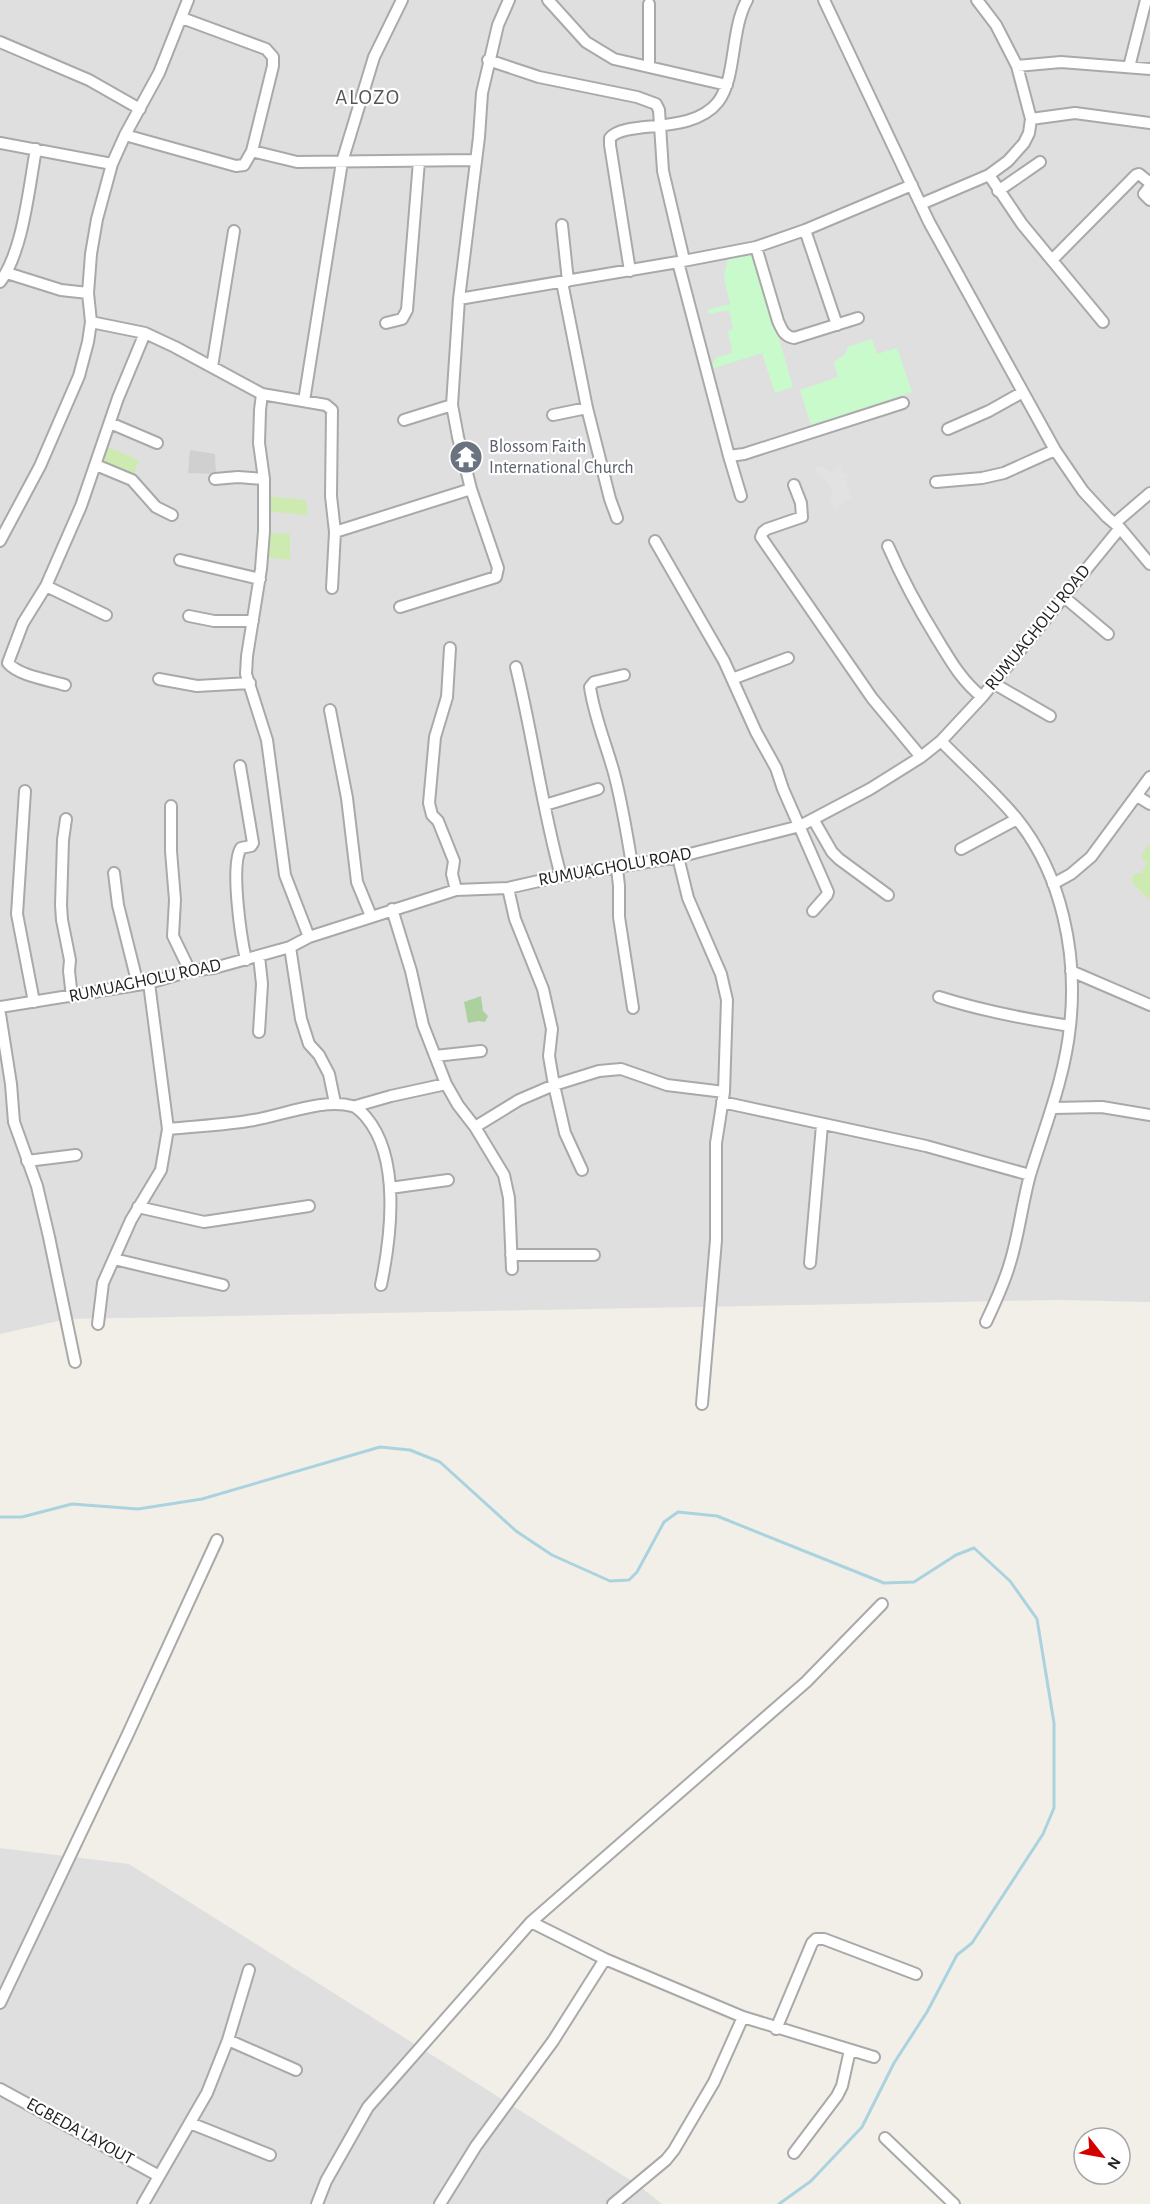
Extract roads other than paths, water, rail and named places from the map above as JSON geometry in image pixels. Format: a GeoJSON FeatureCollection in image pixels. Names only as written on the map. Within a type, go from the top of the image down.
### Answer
{"type":"FeatureCollection","features":[{"type":"Feature","properties":{"kind":"street"},"geometry":{"type":"LineString","coordinates":[[0,541],[40,466],[79,376],[91,322],[88,293],[91,254],[97,219],[112,164],[140,109],[188,0]]}},
{"type":"Feature","properties":{"kind":"street"},"geometry":{"type":"LineString","coordinates":[[304,401],[342,162],[374,57],[402,0]]}},
{"type":"Feature","properties":{"kind":"street"},"geometry":{"type":"LineString","coordinates":[[400,608],[496,577],[498,574],[498,568],[471,489],[452,405],[459,298],[479,136],[482,93],[498,24],[509,0]]}},
{"type":"Feature","properties":{"kind":"street"},"geometry":{"type":"LineString","coordinates":[[548,0],[586,42],[614,59],[727,85]]}},
{"type":"Feature","properties":{"kind":"street"},"geometry":{"type":"LineString","coordinates":[[630,270],[610,138],[621,131],[687,122],[716,105],[727,85],[735,32],[747,0]]}},
{"type":"Feature","properties":{"kind":"street"},"geometry":{"type":"LineString","coordinates":[[824,0],[921,204],[1055,450],[1083,491],[1118,525],[1150,564]]}},
{"type":"Feature","properties":{"kind":"street"},"geometry":{"type":"LineString","coordinates":[[921,204],[989,175],[1008,161],[1024,143],[1029,133],[1030,118],[1017,66],[996,25],[977,0]]}},
{"type":"Feature","properties":{"kind":"street"},"geometry":{"type":"LineString","coordinates":[[1129,67],[1146,0]]}},
{"type":"Feature","properties":{"kind":"street"},"geometry":{"type":"LineString","coordinates":[[649,4],[649,67]]}},
{"type":"Feature","properties":{"kind":"street"},"geometry":{"type":"LineString","coordinates":[[125,135],[236,166],[244,165],[252,151],[273,66],[273,57],[266,49],[182,18]]}},
{"type":"Feature","properties":{"kind":"street"},"geometry":{"type":"LineString","coordinates":[[0,42],[89,80],[140,109]]}},
{"type":"Feature","properties":{"kind":"street"},"geometry":{"type":"LineString","coordinates":[[488,60],[538,77],[651,101],[659,110],[663,171],[681,261],[741,496]]}},
{"type":"Feature","properties":{"kind":"street"},"geometry":{"type":"LineString","coordinates":[[1017,66],[1061,62],[1150,69]]}},
{"type":"Feature","properties":{"kind":"street"},"geometry":{"type":"LineString","coordinates":[[1030,118],[1075,113],[1150,123]]}},
{"type":"Feature","properties":{"kind":"street"},"geometry":{"type":"LineString","coordinates":[[0,143],[112,164]]}},
{"type":"Feature","properties":{"kind":"street"},"geometry":{"type":"LineString","coordinates":[[36,149],[15,252],[3,278],[88,293]]}},
{"type":"Feature","properties":{"kind":"street"},"geometry":{"type":"LineString","coordinates":[[252,151],[297,162],[475,160]]}},
{"type":"Feature","properties":{"kind":"street"},"geometry":{"type":"LineString","coordinates":[[386,323],[402,319],[407,309],[419,161]]}},
{"type":"Feature","properties":{"kind":"street"},"geometry":{"type":"LineString","coordinates":[[998,190],[1040,162]]}},
{"type":"Feature","properties":{"kind":"street"},"geometry":{"type":"LineString","coordinates":[[1052,260],[1136,175],[1139,174],[1150,185],[1144,194],[1150,201]]}},
{"type":"Feature","properties":{"kind":"street"},"geometry":{"type":"LineString","coordinates":[[989,175],[1022,224],[1103,322]]}},
{"type":"Feature","properties":{"kind":"street"},"geometry":{"type":"LineString","coordinates":[[459,298],[756,247],[805,230],[912,185]]}},
{"type":"Feature","properties":{"kind":"street"},"geometry":{"type":"LineString","coordinates":[[562,225],[565,281],[587,408],[617,518]]}},
{"type":"Feature","properties":{"kind":"street"},"geometry":{"type":"LineString","coordinates":[[805,230],[837,325]]}},
{"type":"Feature","properties":{"kind":"street"},"geometry":{"type":"LineString","coordinates":[[212,366],[234,231]]}},
{"type":"Feature","properties":{"kind":"street"},"geometry":{"type":"LineString","coordinates":[[756,247],[778,321],[785,334],[794,338],[858,318]]}},
{"type":"Feature","properties":{"kind":"street"},"geometry":{"type":"LineString","coordinates":[[91,322],[145,333],[262,394],[326,405],[332,410],[331,496],[335,532],[332,588]]}},
{"type":"Feature","properties":{"kind":"street"},"geometry":{"type":"LineString","coordinates":[[65,685],[20,673],[8,663],[23,624],[46,586],[81,506],[118,398],[145,333]]}},
{"type":"Feature","properties":{"kind":"street"},"geometry":{"type":"LineString","coordinates":[[948,429],[989,411],[1023,392]]}},
{"type":"Feature","properties":{"kind":"street"},"geometry":{"type":"LineString","coordinates":[[262,394],[259,443],[264,479],[264,531],[260,579],[246,674],[267,740],[285,875],[309,937]]}},
{"type":"Feature","properties":{"kind":"street"},"geometry":{"type":"LineString","coordinates":[[729,456],[744,454],[903,403]]}},
{"type":"Feature","properties":{"kind":"street"},"geometry":{"type":"LineString","coordinates":[[404,420],[452,405]]}},
{"type":"Feature","properties":{"kind":"street"},"geometry":{"type":"LineString","coordinates":[[554,415],[587,408]]}},
{"type":"Feature","properties":{"kind":"street"},"geometry":{"type":"LineString","coordinates":[[110,423],[157,443]]}},
{"type":"Feature","properties":{"kind":"street"},"geometry":{"type":"LineString","coordinates":[[936,482],[982,478],[1004,472],[1055,450]]}},
{"type":"Feature","properties":{"kind":"street"},"geometry":{"type":"LineString","coordinates":[[96,465],[132,480],[156,507],[172,515]]}},
{"type":"Feature","properties":{"kind":"street"},"geometry":{"type":"LineString","coordinates":[[215,479],[238,477],[264,479]]}},
{"type":"Feature","properties":{"kind":"street"},"geometry":{"type":"LineString","coordinates":[[794,485],[801,502],[802,518],[767,529],[761,537],[866,689],[921,757]]}},
{"type":"Feature","properties":{"kind":"street"},"geometry":{"type":"LineString","coordinates":[[335,532],[471,489]]}},
{"type":"Feature","properties":{"kind":"street","name":"RUMUAGHOLU ROAD"},"geometry":{"type":"LineString","coordinates":[[0,1007],[144,984],[190,971],[246,960],[290,947],[309,937],[392,909],[456,890],[508,888],[561,876],[632,866],[678,857],[800,826],[870,789],[921,757],[941,741],[982,697],[1064,597],[1118,525],[1150,493]]}},
{"type":"Feature","properties":{"kind":"street"},"geometry":{"type":"LineString","coordinates":[[655,541],[710,635],[756,732],[776,768],[828,892],[813,911]]}},
{"type":"Feature","properties":{"kind":"street"},"geometry":{"type":"LineString","coordinates":[[888,546],[919,610],[953,667],[970,688],[982,697]]}},
{"type":"Feature","properties":{"kind":"street"},"geometry":{"type":"LineString","coordinates":[[180,560],[260,579]]}},
{"type":"Feature","properties":{"kind":"street"},"geometry":{"type":"LineString","coordinates":[[46,586],[106,615]]}},
{"type":"Feature","properties":{"kind":"street"},"geometry":{"type":"LineString","coordinates":[[1064,597],[1108,634]]}},
{"type":"Feature","properties":{"kind":"street"},"geometry":{"type":"LineString","coordinates":[[189,616],[214,621],[253,621]]}},
{"type":"Feature","properties":{"kind":"street"},"geometry":{"type":"LineString","coordinates":[[450,648],[447,697],[435,737],[429,803],[432,815],[438,821],[454,861],[452,874],[456,890]]}},
{"type":"Feature","properties":{"kind":"street"},"geometry":{"type":"LineString","coordinates":[[732,679],[788,658]]}},
{"type":"Feature","properties":{"kind":"street"},"geometry":{"type":"LineString","coordinates":[[516,667],[561,876]]}},
{"type":"Feature","properties":{"kind":"street"},"geometry":{"type":"LineString","coordinates":[[624,675],[594,682],[590,687],[624,814],[632,866]]}},
{"type":"Feature","properties":{"kind":"street"},"geometry":{"type":"LineString","coordinates":[[159,679],[197,686],[250,683]]}},
{"type":"Feature","properties":{"kind":"street"},"geometry":{"type":"LineString","coordinates":[[993,682],[1050,716]]}},
{"type":"Feature","properties":{"kind":"street"},"geometry":{"type":"LineString","coordinates":[[330,710],[347,798],[357,882],[371,916]]}},
{"type":"Feature","properties":{"kind":"street"},"geometry":{"type":"LineString","coordinates":[[941,741],[1017,819],[1036,848],[1053,884],[1064,921],[1071,971],[1070,1026],[1053,1108],[1030,1175],[1011,1261],[986,1322]]}},
{"type":"Feature","properties":{"kind":"street"},"geometry":{"type":"LineString","coordinates":[[240,766],[253,843],[251,846],[241,848],[238,861],[237,895],[246,960]]}},
{"type":"Feature","properties":{"kind":"street"},"geometry":{"type":"LineString","coordinates":[[1053,884],[1071,874],[1091,857],[1150,777]]}},
{"type":"Feature","properties":{"kind":"street"},"geometry":{"type":"LineString","coordinates":[[545,805],[598,789]]}},
{"type":"Feature","properties":{"kind":"street"},"geometry":{"type":"LineString","coordinates":[[25,791],[17,914],[34,1002]]}},
{"type":"Feature","properties":{"kind":"street"},"geometry":{"type":"LineString","coordinates":[[1137,796],[1150,804]]}},
{"type":"Feature","properties":{"kind":"street"},"geometry":{"type":"LineString","coordinates":[[171,806],[171,851],[175,900],[173,936],[190,971]]}},
{"type":"Feature","properties":{"kind":"street"},"geometry":{"type":"LineString","coordinates":[[66,819],[61,905],[70,960],[72,997]]}},
{"type":"Feature","properties":{"kind":"street"},"geometry":{"type":"LineString","coordinates":[[813,819],[832,852],[888,895]]}},
{"type":"Feature","properties":{"kind":"street"},"geometry":{"type":"LineString","coordinates":[[961,849],[1017,819]]}},
{"type":"Feature","properties":{"kind":"street"},"geometry":{"type":"LineString","coordinates":[[678,857],[688,898],[721,974],[727,1000],[723,1097],[717,1143],[716,1240],[702,1404]]}},
{"type":"Feature","properties":{"kind":"street"},"geometry":{"type":"LineString","coordinates":[[617,868],[620,886],[619,917],[633,1008]]}},
{"type":"Feature","properties":{"kind":"street"},"geometry":{"type":"LineString","coordinates":[[98,1323],[103,1283],[138,1207],[161,1170],[168,1129],[144,984],[118,905],[114,873]]}},
{"type":"Feature","properties":{"kind":"street"},"geometry":{"type":"LineString","coordinates":[[508,888],[515,920],[543,989],[552,1029],[549,1056],[554,1084],[565,1133],[582,1170]]}},
{"type":"Feature","properties":{"kind":"street"},"geometry":{"type":"LineString","coordinates":[[392,909],[411,971],[423,1025],[446,1084],[504,1175],[508,1198],[512,1269]]}},
{"type":"Feature","properties":{"kind":"street"},"geometry":{"type":"LineString","coordinates":[[290,947],[302,1019],[309,1044],[319,1056],[328,1074],[335,1103]]}},
{"type":"Feature","properties":{"kind":"street"},"geometry":{"type":"LineString","coordinates":[[259,956],[262,984],[259,1032]]}},
{"type":"Feature","properties":{"kind":"street"},"geometry":{"type":"LineString","coordinates":[[1071,971],[1150,1005]]}},
{"type":"Feature","properties":{"kind":"street"},"geometry":{"type":"LineString","coordinates":[[939,997],[976,1009],[1070,1026]]}},
{"type":"Feature","properties":{"kind":"street"},"geometry":{"type":"LineString","coordinates":[[0,1014],[11,1084],[14,1122],[37,1186],[75,1362]]}},
{"type":"Feature","properties":{"kind":"street"},"geometry":{"type":"LineString","coordinates":[[435,1056],[481,1051]]}},
{"type":"Feature","properties":{"kind":"street"},"geometry":{"type":"LineString","coordinates":[[475,1127],[519,1100],[554,1084],[599,1071],[621,1070],[822,1125],[926,1146],[1030,1175]]}},
{"type":"Feature","properties":{"kind":"street"},"geometry":{"type":"LineString","coordinates":[[168,1129],[254,1120],[335,1103],[356,1107],[391,1096],[446,1084]]}},
{"type":"Feature","properties":{"kind":"street"},"geometry":{"type":"LineString","coordinates":[[356,1107],[372,1124],[380,1142],[390,1188],[386,1255],[381,1285]]}},
{"type":"Feature","properties":{"kind":"street"},"geometry":{"type":"LineString","coordinates":[[1053,1108],[1102,1107],[1150,1115]]}},
{"type":"Feature","properties":{"kind":"street"},"geometry":{"type":"LineString","coordinates":[[810,1263],[822,1125]]}},
{"type":"Feature","properties":{"kind":"street"},"geometry":{"type":"LineString","coordinates":[[27,1161],[76,1155]]}},
{"type":"Feature","properties":{"kind":"street"},"geometry":{"type":"LineString","coordinates":[[390,1188],[448,1180]]}},
{"type":"Feature","properties":{"kind":"street"},"geometry":{"type":"LineString","coordinates":[[138,1207],[204,1222],[309,1206]]}},
{"type":"Feature","properties":{"kind":"street"},"geometry":{"type":"LineString","coordinates":[[511,1255],[594,1255]]}},
{"type":"Feature","properties":{"kind":"street"},"geometry":{"type":"LineString","coordinates":[[114,1259],[223,1285]]}},
{"type":"Feature","properties":{"kind":"street"},"geometry":{"type":"LineString","coordinates":[[0,2003],[217,1540]]}},
{"type":"Feature","properties":{"kind":"street"},"geometry":{"type":"LineString","coordinates":[[317,2204],[326,2181],[368,2107],[531,1922],[806,1682],[882,1604]]}},
{"type":"Feature","properties":{"kind":"street"},"geometry":{"type":"LineString","coordinates":[[531,1922],[604,1959],[743,2018],[874,2057]]}},
{"type":"Feature","properties":{"kind":"street"},"geometry":{"type":"LineString","coordinates":[[776,2029],[812,1943],[816,1939],[824,1939],[916,1974]]}},
{"type":"Feature","properties":{"kind":"street"},"geometry":{"type":"LineString","coordinates":[[440,2204],[476,2146],[553,2041],[604,1959]]}},
{"type":"Feature","properties":{"kind":"street"},"geometry":{"type":"LineString","coordinates":[[143,2204],[207,2093],[228,2040],[249,1970]]}},
{"type":"Feature","properties":{"kind":"street"},"geometry":{"type":"LineString","coordinates":[[613,2204],[666,2160],[674,2150],[714,2082],[743,2018]]}},
{"type":"Feature","properties":{"kind":"street"},"geometry":{"type":"LineString","coordinates":[[228,2040],[296,2070]]}},
{"type":"Feature","properties":{"kind":"street"},"geometry":{"type":"LineString","coordinates":[[794,2153],[837,2096],[842,2086],[850,2050]]}},
{"type":"Feature","properties":{"kind":"street","name":"EGBEDA LAYOUT"},"geometry":{"type":"LineString","coordinates":[[0,2089],[159,2176]]}},
{"type":"Feature","properties":{"kind":"street"},"geometry":{"type":"LineString","coordinates":[[190,2123],[270,2156]]}},
{"type":"Feature","properties":{"kind":"street"},"geometry":{"type":"LineString","coordinates":[[885,2139],[954,2204]]}},
{"type":"Feature","properties":{"kind":"waterway"},"geometry":{"type":"LineString","coordinates":[[0,1517],[22,1517],[72,1504],[138,1509],[202,1499],[380,1447],[410,1450],[440,1462],[516,1531],[552,1555],[610,1581],[629,1580],[637,1572],[664,1522],[678,1512],[717,1516],[884,1583],[914,1582],[956,1555],[974,1548],[1010,1581],[1037,1619],[1054,1723],[1054,1808],[1043,1834],[972,1943],[957,1955],[927,2012],[894,2063],[862,2127],[811,2181],[779,2204]]}},
{"type":"Feature","properties":{"kind":"place","name":"Blossom Faith International Church"},"geometry":{"type":"Point","coordinates":[466,457]}},
{"type":"Feature","properties":{"kind":"district","name":"ALOZO"},"geometry":{"type":"Point","coordinates":[368,97]}}]}
